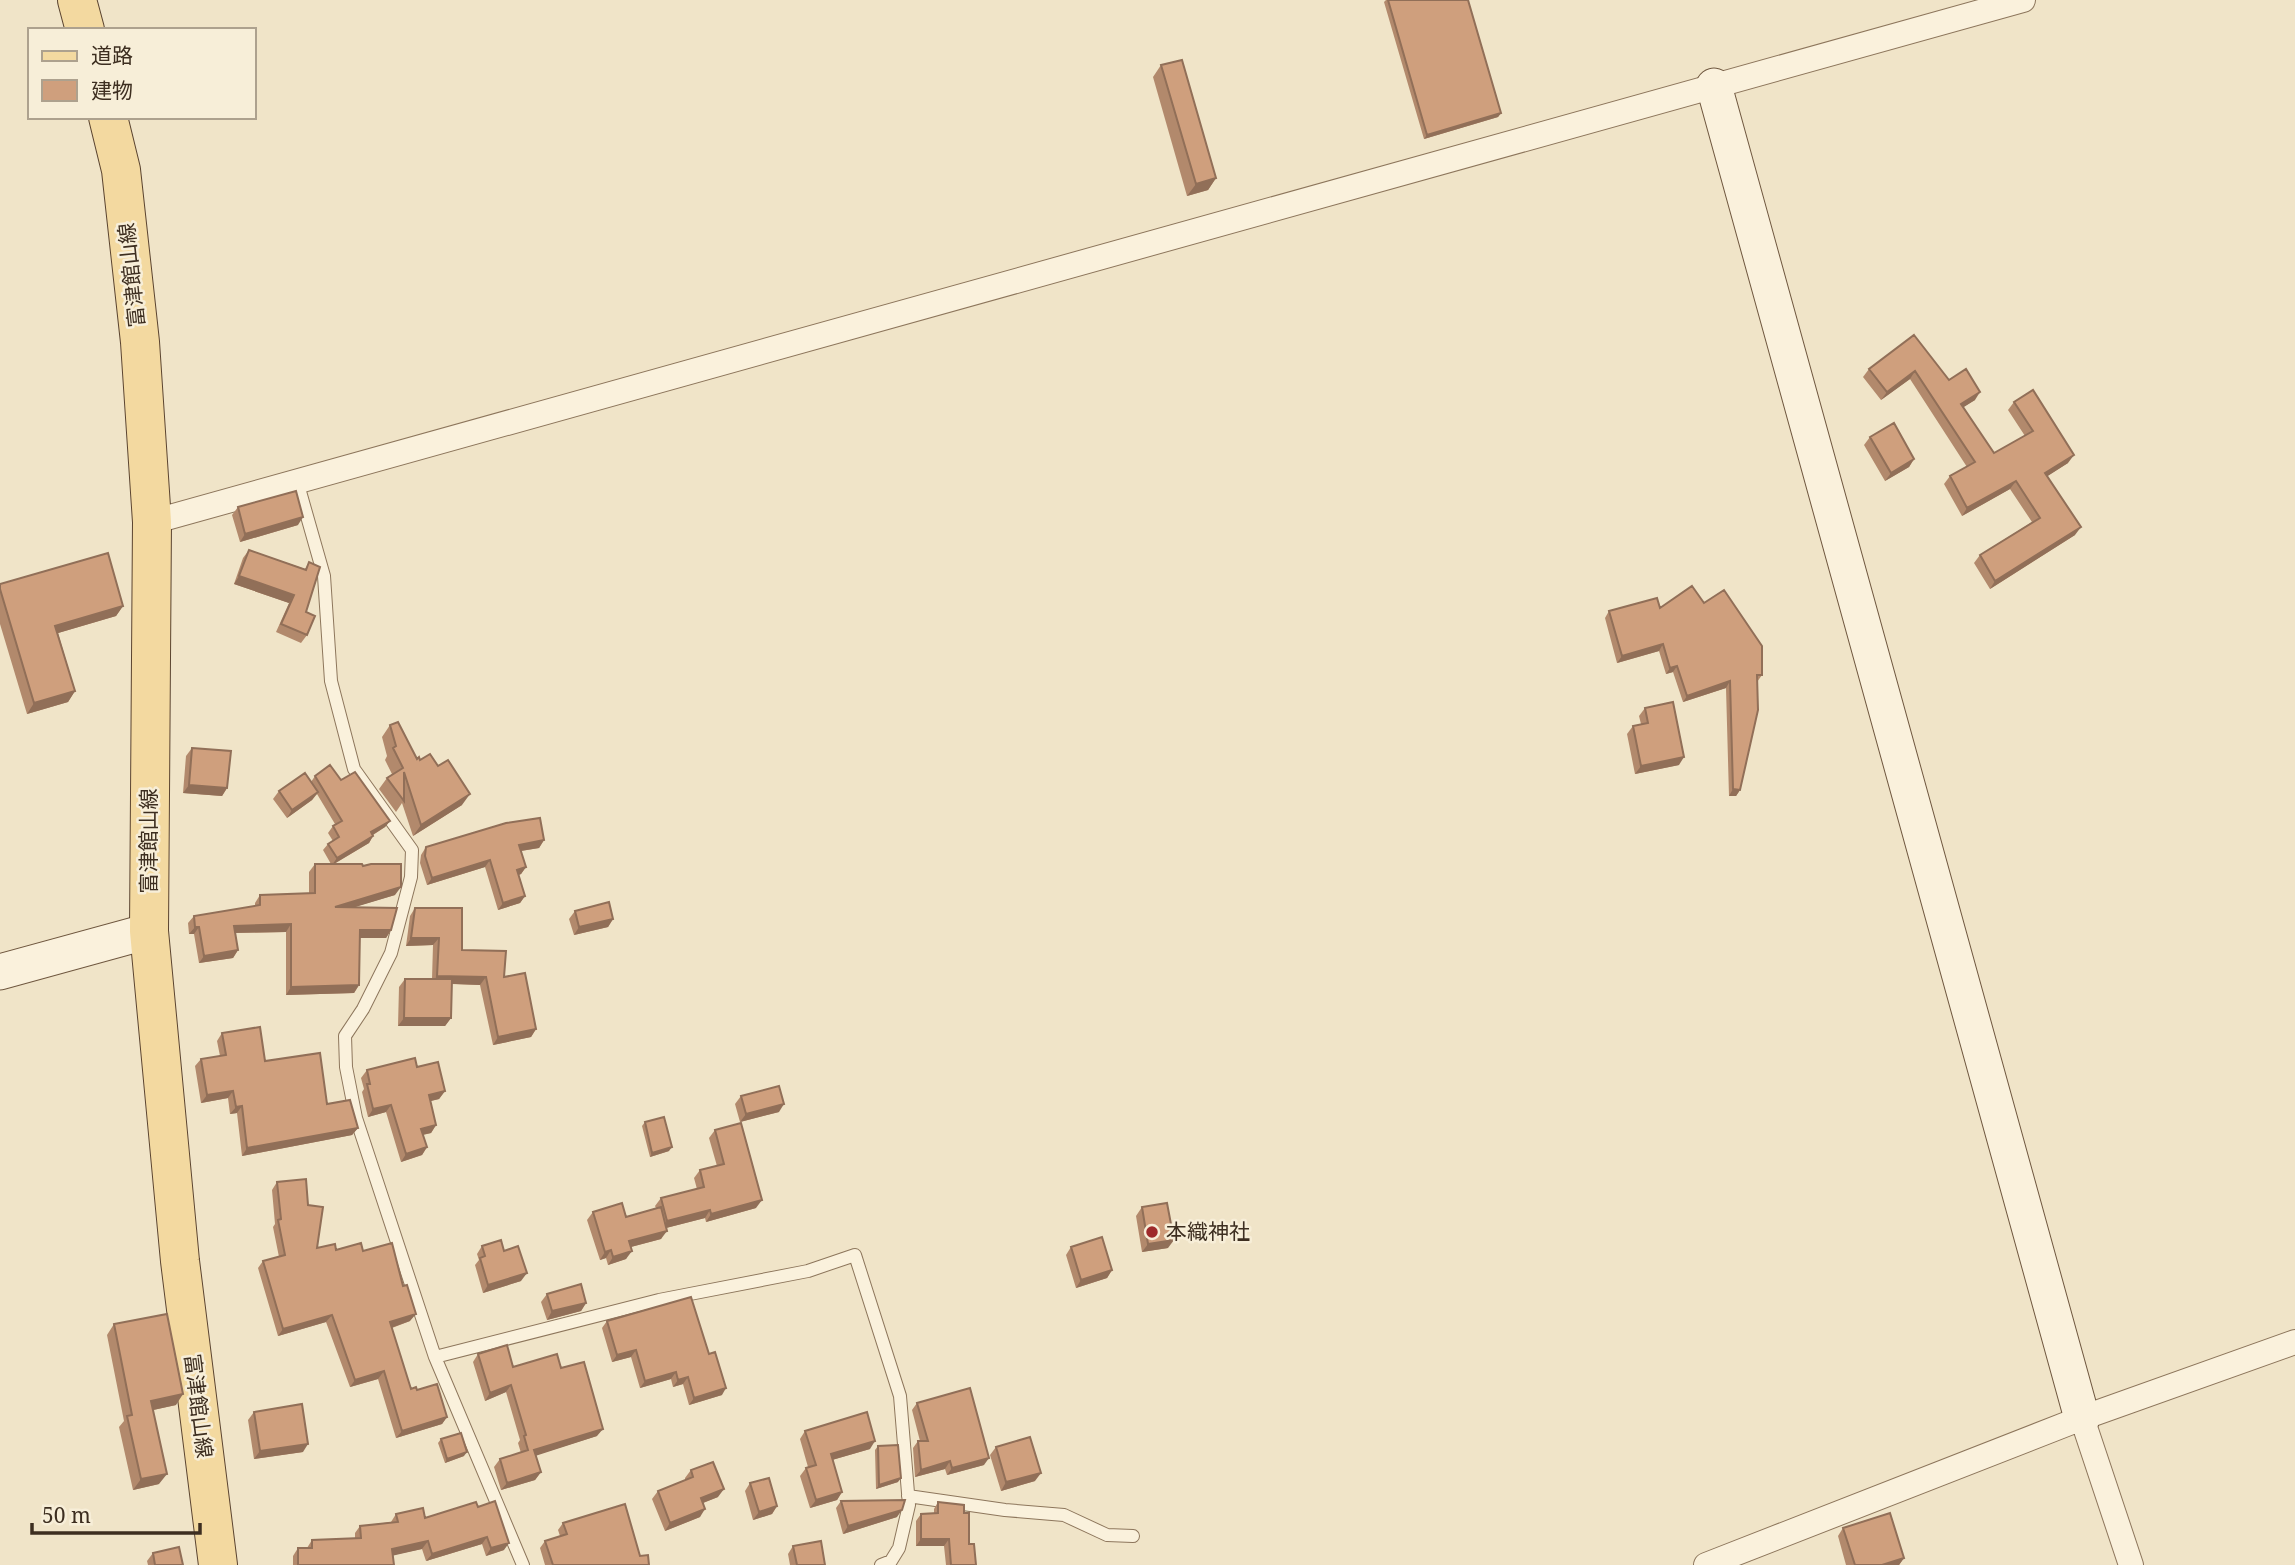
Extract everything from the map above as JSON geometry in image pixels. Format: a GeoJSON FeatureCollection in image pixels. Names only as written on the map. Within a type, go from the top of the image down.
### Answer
{"type":"FeatureCollection","features":[{"type":"Feature","properties":{"kind":"main road"},"geometry":{"type":"LineString","coordinates":[[77,0],[84,28]]}},
{"type":"Feature","properties":{"kind":"main road","name":"富津館山線"},"geometry":{"type":"LineString","coordinates":[[108,119],[123,183],[140,342],[152,522],[149,931],[180,1261],[218,1565]]}},
{"type":"Feature","properties":{"kind":"street"},"geometry":{"type":"LineString","coordinates":[[152,522],[2023,0]]}},
{"type":"Feature","properties":{"kind":"street"},"geometry":{"type":"LineString","coordinates":[[1714,86],[2082,1418],[2131,1565]]}},
{"type":"Feature","properties":{"kind":"street"},"geometry":{"type":"LineString","coordinates":[[0,972],[149,931]]}},
{"type":"Feature","properties":{"kind":"street"},"geometry":{"type":"LineString","coordinates":[[1706,1565],[2082,1418],[2295,1342]]}},
{"type":"Feature","properties":{"kind":"lane"},"geometry":{"type":"LineString","coordinates":[[297,481],[324,576],[331,681],[354,769],[412,850],[411,877],[391,953],[363,1009],[345,1036],[346,1067],[356,1118],[435,1357],[523,1565]]}},
{"type":"Feature","properties":{"kind":"lane"},"geometry":{"type":"LineString","coordinates":[[435,1357],[659,1300],[808,1271],[855,1255],[900,1396],[909,1505],[899,1548],[891,1561],[881,1565]]}},
{"type":"Feature","properties":{"kind":"lane"},"geometry":{"type":"LineString","coordinates":[[908,1496],[1005,1510],[1054,1513],[1107,1535],[1133,1536]]}},
{"type":"Feature","properties":{"kind":"building"},"geometry":{"type":"Polygon","coordinates":[[[1388,0],[1468,0],[1501,113],[1427,135],[1388,0]]]}},
{"type":"Feature","properties":{"kind":"building"},"geometry":{"type":"Polygon","coordinates":[[[1182,60],[1216,178],[1196,184],[1161,65],[1182,60]]]}},
{"type":"Feature","properties":{"kind":"building"},"geometry":{"type":"Polygon","coordinates":[[[1914,335],[1949,380],[1966,369],[1980,392],[1961,404],[1994,453],[2033,431],[2014,402],[2033,390],[2074,455],[2045,473],[2081,527],[1995,581],[1980,555],[2040,518],[2016,481],[1967,508],[1950,476],[1975,462],[1915,371],[1887,392],[1869,369],[1914,335]]]}},
{"type":"Feature","properties":{"kind":"building"},"geometry":{"type":"Polygon","coordinates":[[[1894,423],[1914,459],[1891,473],[1870,437],[1894,423]]]}},
{"type":"Feature","properties":{"kind":"building"},"geometry":{"type":"Polygon","coordinates":[[[296,491],[303,517],[245,534],[238,507],[296,491]]]}},
{"type":"Feature","properties":{"kind":"building"},"geometry":{"type":"Polygon","coordinates":[[[249,550],[306,570],[309,562],[320,567],[306,612],[315,616],[307,635],[281,624],[294,595],[239,576],[249,550]]]}},
{"type":"Feature","properties":{"kind":"building"},"geometry":{"type":"Polygon","coordinates":[[[108,553],[123,606],[55,626],[75,691],[34,703],[0,584],[108,553]]]}},
{"type":"Feature","properties":{"kind":"building"},"geometry":{"type":"Polygon","coordinates":[[[1692,586],[1704,603],[1724,590],[1762,646],[1762,675],[1757,675],[1758,710],[1740,790],[1733,789],[1730,681],[1687,696],[1677,666],[1670,668],[1663,644],[1622,656],[1609,611],[1657,598],[1660,608],[1692,586]]]}},
{"type":"Feature","properties":{"kind":"building"},"geometry":{"type":"Polygon","coordinates":[[[1673,702],[1684,757],[1641,766],[1633,726],[1648,723],[1645,708],[1673,702]]]}},
{"type":"Feature","properties":{"kind":"building"},"geometry":{"type":"Polygon","coordinates":[[[398,722],[417,759],[430,754],[438,766],[448,760],[470,794],[421,825],[404,772],[404,801],[387,778],[403,768],[393,748],[396,746],[390,725],[398,722]]]}},
{"type":"Feature","properties":{"kind":"building"},"geometry":{"type":"Polygon","coordinates":[[[192,748],[231,751],[227,788],[189,785],[192,748]]]}},
{"type":"Feature","properties":{"kind":"building"},"geometry":{"type":"Polygon","coordinates":[[[330,765],[341,780],[355,772],[390,821],[371,832],[373,836],[337,858],[328,844],[339,837],[333,826],[342,821],[315,776],[330,765]]]}},
{"type":"Feature","properties":{"kind":"building"},"geometry":{"type":"Polygon","coordinates":[[[305,773],[318,792],[292,810],[279,791],[305,773]]]}},
{"type":"Feature","properties":{"kind":"building"},"geometry":{"type":"Polygon","coordinates":[[[540,818],[544,840],[519,845],[526,867],[517,870],[525,896],[503,903],[490,860],[432,878],[425,856],[426,847],[506,823],[540,818]]]}},
{"type":"Feature","properties":{"kind":"building"},"geometry":{"type":"Polygon","coordinates":[[[315,864],[401,864],[401,887],[335,907],[397,908],[391,930],[360,930],[359,985],[291,987],[291,924],[234,926],[238,950],[204,956],[199,927],[195,927],[194,916],[260,905],[260,895],[315,893],[315,864]]]}},
{"type":"Feature","properties":{"kind":"building"},"geometry":{"type":"Polygon","coordinates":[[[609,902],[613,919],[579,927],[575,911],[609,902]]]}},
{"type":"Feature","properties":{"kind":"building"},"geometry":{"type":"Polygon","coordinates":[[[415,908],[462,908],[462,950],[506,951],[504,977],[525,973],[536,1029],[498,1037],[486,977],[437,976],[439,938],[411,938],[415,908]]]}},
{"type":"Feature","properties":{"kind":"building"},"geometry":{"type":"Polygon","coordinates":[[[405,979],[452,979],[451,1018],[404,1018],[405,979]]]}},
{"type":"Feature","properties":{"kind":"building"},"geometry":{"type":"Polygon","coordinates":[[[260,1027],[265,1061],[320,1053],[327,1104],[350,1100],[358,1128],[247,1148],[242,1106],[236,1107],[233,1091],[207,1095],[201,1059],[226,1055],[222,1033],[260,1027]]]}},
{"type":"Feature","properties":{"kind":"building"},"geometry":{"type":"Polygon","coordinates":[[[415,1058],[417,1067],[438,1062],[445,1091],[429,1095],[436,1125],[421,1129],[427,1147],[406,1154],[391,1105],[373,1109],[367,1084],[370,1084],[367,1070],[415,1058]]]}},
{"type":"Feature","properties":{"kind":"building"},"geometry":{"type":"Polygon","coordinates":[[[779,1086],[784,1104],[746,1114],[741,1096],[779,1086]]]}},
{"type":"Feature","properties":{"kind":"building"},"geometry":{"type":"Polygon","coordinates":[[[664,1117],[672,1147],[652,1153],[645,1122],[664,1117]]]}},
{"type":"Feature","properties":{"kind":"building"},"geometry":{"type":"Polygon","coordinates":[[[741,1123],[762,1200],[711,1214],[710,1210],[667,1221],[661,1198],[704,1187],[700,1170],[724,1164],[715,1130],[741,1123]]]}},
{"type":"Feature","properties":{"kind":"building"},"geometry":{"type":"Polygon","coordinates":[[[306,1179],[308,1205],[323,1207],[317,1248],[335,1244],[336,1250],[361,1243],[363,1251],[392,1243],[403,1286],[407,1285],[416,1314],[390,1322],[411,1389],[416,1387],[417,1390],[437,1384],[447,1417],[402,1431],[384,1371],[355,1380],[332,1315],[283,1329],[263,1261],[285,1255],[278,1220],[281,1219],[277,1182],[306,1179]]]}},
{"type":"Feature","properties":{"kind":"building"},"geometry":{"type":"Polygon","coordinates":[[[622,1203],[626,1217],[661,1207],[667,1231],[629,1241],[632,1251],[613,1257],[611,1250],[605,1252],[593,1212],[622,1203]]]}},
{"type":"Feature","properties":{"kind":"building"},"geometry":{"type":"Polygon","coordinates":[[[1167,1203],[1174,1240],[1148,1244],[1142,1207],[1167,1203]]]}},
{"type":"Feature","properties":{"kind":"building"},"geometry":{"type":"Polygon","coordinates":[[[1102,1237],[1112,1270],[1081,1280],[1071,1247],[1102,1237]]]}},
{"type":"Feature","properties":{"kind":"building"},"geometry":{"type":"Polygon","coordinates":[[[501,1240],[504,1251],[518,1246],[527,1273],[488,1285],[480,1258],[485,1256],[482,1246],[501,1240]]]}},
{"type":"Feature","properties":{"kind":"building"},"geometry":{"type":"Polygon","coordinates":[[[581,1284],[586,1303],[552,1311],[547,1294],[581,1284]]]}},
{"type":"Feature","properties":{"kind":"building"},"geometry":{"type":"Polygon","coordinates":[[[691,1297],[709,1354],[715,1352],[726,1388],[694,1398],[688,1377],[678,1380],[676,1372],[645,1381],[636,1350],[617,1355],[607,1321],[691,1297]]]}},
{"type":"Feature","properties":{"kind":"building"},"geometry":{"type":"Polygon","coordinates":[[[167,1314],[183,1394],[151,1401],[167,1474],[141,1479],[127,1416],[132,1415],[114,1324],[167,1314]]]}},
{"type":"Feature","properties":{"kind":"building"},"geometry":{"type":"Polygon","coordinates":[[[507,1345],[513,1367],[557,1354],[561,1368],[584,1362],[603,1429],[534,1450],[541,1472],[507,1483],[500,1459],[528,1450],[524,1436],[526,1435],[511,1385],[490,1393],[478,1354],[507,1345]]]}},
{"type":"Feature","properties":{"kind":"building"},"geometry":{"type":"Polygon","coordinates":[[[970,1388],[989,1458],[952,1468],[950,1461],[921,1470],[918,1441],[928,1441],[917,1403],[970,1388]]]}},
{"type":"Feature","properties":{"kind":"building"},"geometry":{"type":"Polygon","coordinates":[[[302,1404],[308,1444],[260,1451],[254,1412],[302,1404]]]}},
{"type":"Feature","properties":{"kind":"building"},"geometry":{"type":"Polygon","coordinates":[[[867,1412],[875,1441],[831,1454],[842,1492],[816,1500],[806,1468],[816,1465],[805,1431],[867,1412]]]}},
{"type":"Feature","properties":{"kind":"building"},"geometry":{"type":"Polygon","coordinates":[[[461,1433],[467,1452],[447,1459],[441,1439],[461,1433]]]}},
{"type":"Feature","properties":{"kind":"building"},"geometry":{"type":"Polygon","coordinates":[[[1030,1437],[1041,1473],[1006,1482],[996,1447],[1030,1437]]]}},
{"type":"Feature","properties":{"kind":"building"},"geometry":{"type":"Polygon","coordinates":[[[898,1445],[901,1478],[879,1485],[878,1446],[898,1445]]]}},
{"type":"Feature","properties":{"kind":"building"},"geometry":{"type":"Polygon","coordinates":[[[713,1462],[724,1489],[701,1498],[705,1509],[670,1523],[658,1491],[693,1477],[691,1470],[713,1462]]]}},
{"type":"Feature","properties":{"kind":"building"},"geometry":{"type":"Polygon","coordinates":[[[769,1478],[777,1506],[759,1512],[750,1483],[769,1478]]]}},
{"type":"Feature","properties":{"kind":"building"},"geometry":{"type":"Polygon","coordinates":[[[905,1500],[902,1510],[848,1526],[841,1501],[905,1500]]]}},
{"type":"Feature","properties":{"kind":"building"},"geometry":{"type":"Polygon","coordinates":[[[495,1501],[509,1543],[491,1548],[487,1537],[432,1554],[428,1541],[392,1549],[394,1565],[298,1565],[298,1548],[312,1548],[312,1540],[361,1538],[360,1526],[398,1522],[396,1514],[423,1508],[425,1518],[476,1502],[478,1507],[495,1501]]]}},
{"type":"Feature","properties":{"kind":"building"},"geometry":{"type":"Polygon","coordinates":[[[938,1502],[964,1505],[964,1513],[969,1513],[969,1544],[974,1544],[976,1565],[951,1565],[949,1539],[921,1539],[921,1514],[938,1513],[938,1502]]]}},
{"type":"Feature","properties":{"kind":"building"},"geometry":{"type":"Polygon","coordinates":[[[625,1504],[640,1556],[648,1555],[649,1565],[553,1565],[545,1541],[567,1534],[563,1523],[625,1504]]]}},
{"type":"Feature","properties":{"kind":"building"},"geometry":{"type":"Polygon","coordinates":[[[1890,1513],[1904,1558],[1882,1565],[1855,1565],[1843,1528],[1890,1513]]]}},
{"type":"Feature","properties":{"kind":"building"},"geometry":{"type":"Polygon","coordinates":[[[821,1541],[825,1565],[797,1565],[793,1546],[821,1541]]]}},
{"type":"Feature","properties":{"kind":"building"},"geometry":{"type":"Polygon","coordinates":[[[179,1547],[183,1565],[155,1565],[153,1553],[179,1547]]]}},
{"type":"Feature","properties":{"kind":"place","name":"本織神社"},"geometry":{"type":"Point","coordinates":[1152,1232]}}]}
